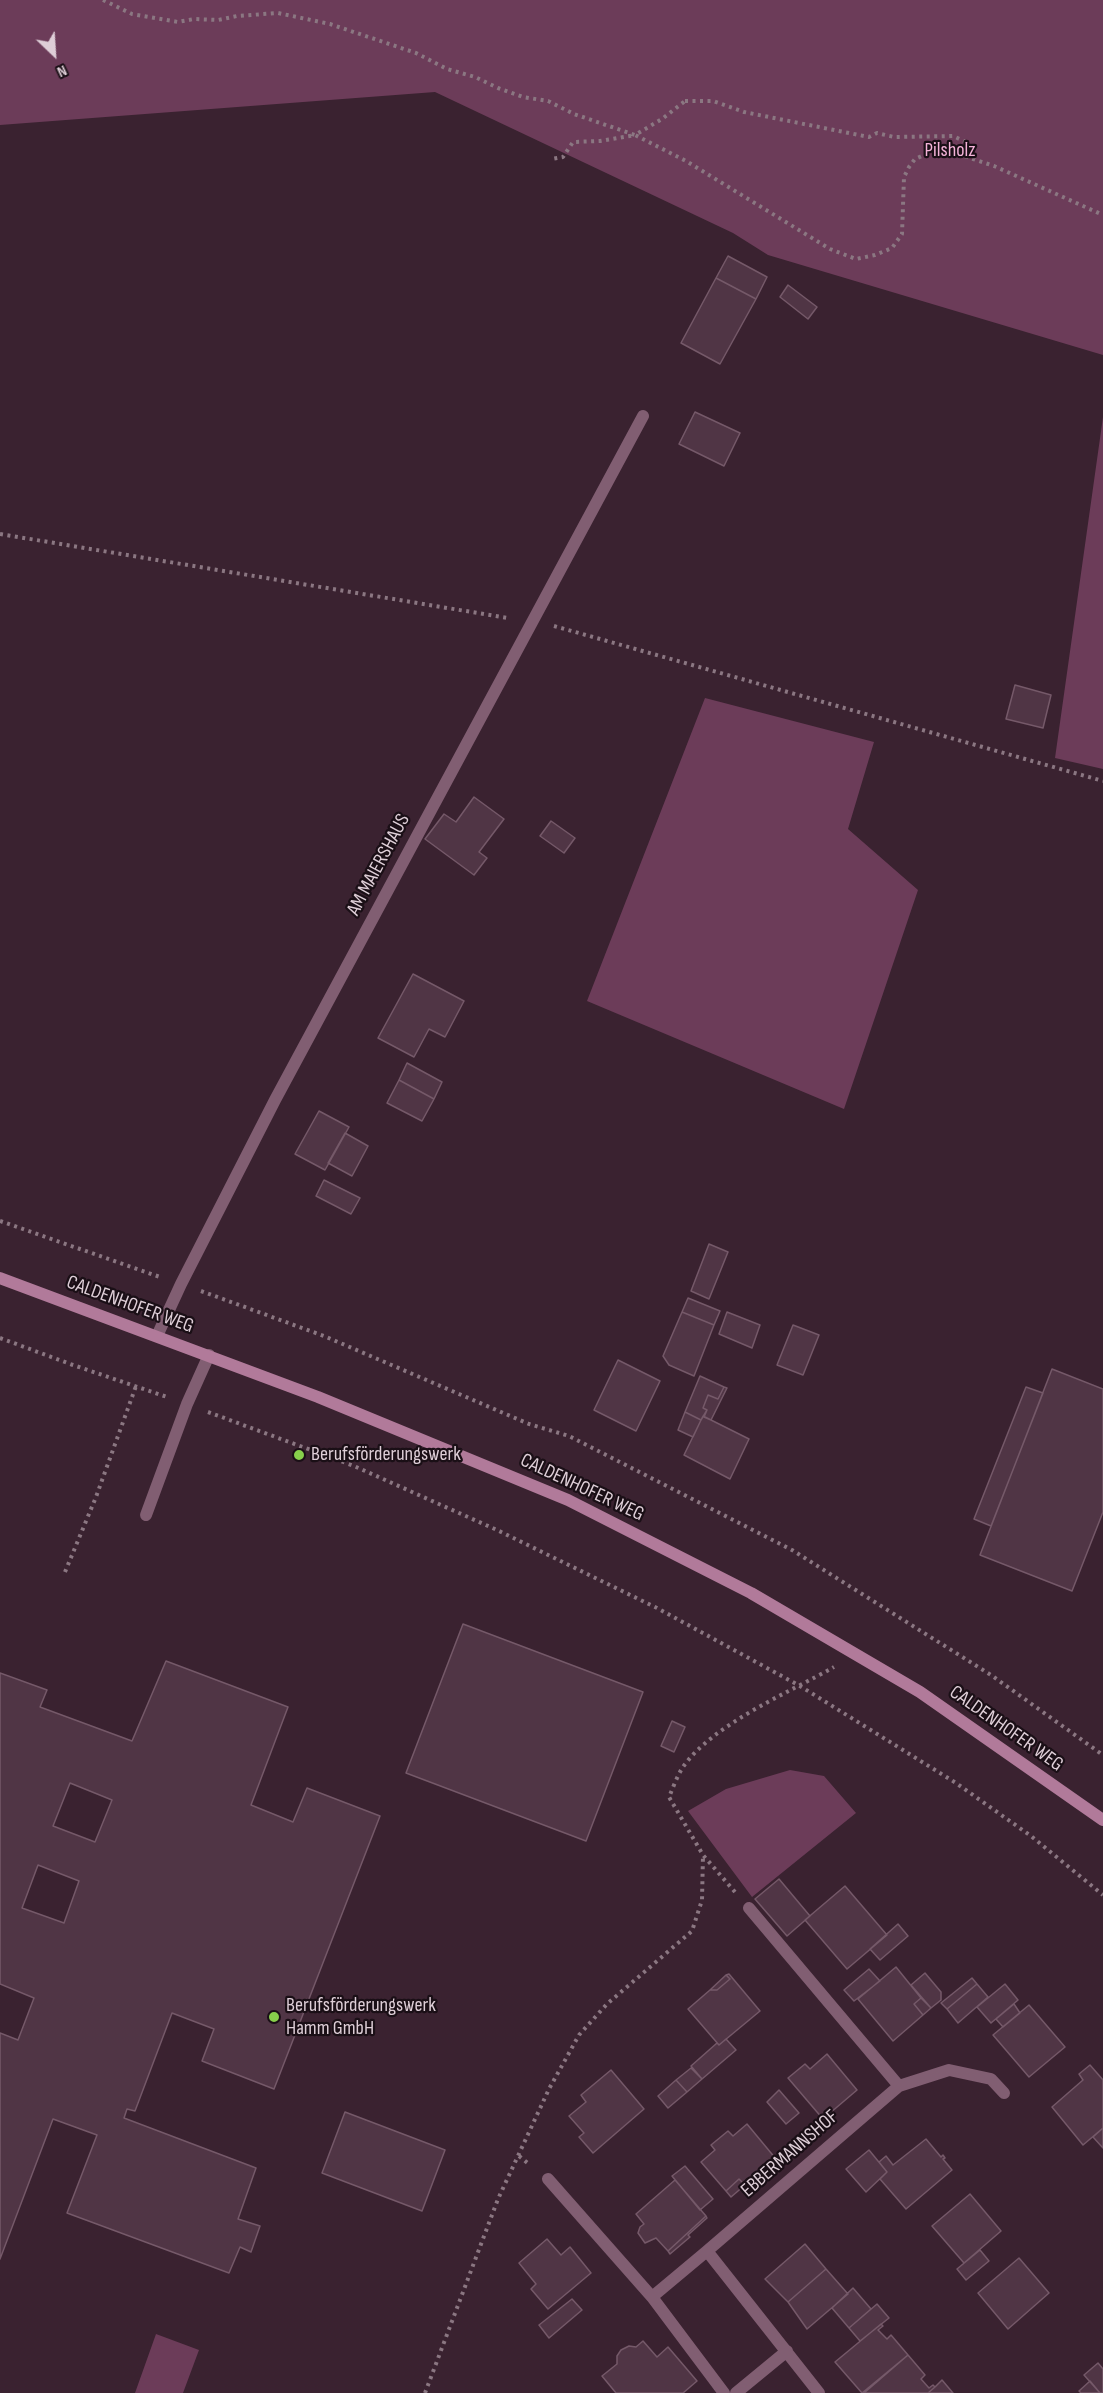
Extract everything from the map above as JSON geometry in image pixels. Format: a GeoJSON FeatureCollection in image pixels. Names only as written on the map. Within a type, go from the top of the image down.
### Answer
{"type":"FeatureCollection","features":[{"type":"Feature","properties":{"kind":"main road","name":"CALDENHOFER WEG"},"geometry":{"type":"LineString","coordinates":[[0,1278],[209,1355],[568,1500],[751,1593],[920,1692],[1103,1820]]}},
{"type":"Feature","properties":{"kind":"street","name":"AM MAIERSHAUS"},"geometry":{"type":"LineString","coordinates":[[157,1336],[275,1100],[643,416]]}},
{"type":"Feature","properties":{"kind":"street"},"geometry":{"type":"LineString","coordinates":[[146,1515],[187,1404],[209,1355]]}},
{"type":"Feature","properties":{"kind":"street"},"geometry":{"type":"LineString","coordinates":[[749,1908],[899,2086]]}},
{"type":"Feature","properties":{"kind":"street","name":"EBBERMANNSHOF"},"geometry":{"type":"LineString","coordinates":[[652,2297],[899,2086],[949,2070],[991,2079],[1004,2093]]}},
{"type":"Feature","properties":{"kind":"street"},"geometry":{"type":"LineString","coordinates":[[548,2179],[652,2297],[724,2393]]}},
{"type":"Feature","properties":{"kind":"street"},"geometry":{"type":"LineString","coordinates":[[706,2251],[819,2393]]}},
{"type":"Feature","properties":{"kind":"street"},"geometry":{"type":"LineString","coordinates":[[736,2393],[787,2351]]}},
{"type":"Feature","properties":{"kind":"path"},"geometry":{"type":"LineString","coordinates":[[103,0],[132,14],[166,21],[218,20],[278,13],[330,24],[416,53],[447,69],[475,77],[523,97],[548,100],[574,114],[635,135],[686,161],[830,249],[856,259],[892,248],[902,234],[904,177],[909,167],[915,159],[945,146],[950,146],[958,154],[994,166],[1103,215]]}},
{"type":"Feature","properties":{"kind":"path"},"geometry":{"type":"LineString","coordinates":[[552,159],[563,157],[573,142],[600,141],[635,135],[662,119],[685,100],[712,101],[744,112],[869,137],[877,133],[894,137],[953,136],[966,142],[958,154]]}},
{"type":"Feature","properties":{"kind":"path"},"geometry":{"type":"LineString","coordinates":[[0,534],[504,618],[532,620],[1103,781]]}},
{"type":"Feature","properties":{"kind":"path"},"geometry":{"type":"LineString","coordinates":[[0,1221],[324,1336],[528,1424],[569,1436],[792,1550],[991,1675],[1103,1755]]}},
{"type":"Feature","properties":{"kind":"path"},"geometry":{"type":"LineString","coordinates":[[0,1338],[354,1466],[497,1530],[657,1608],[800,1686],[956,1783],[1031,1836],[1103,1895]]}},
{"type":"Feature","properties":{"kind":"path"},"geometry":{"type":"LineString","coordinates":[[65,1572],[96,1497],[136,1386]]}},
{"type":"Feature","properties":{"kind":"path"},"geometry":{"type":"LineString","coordinates":[[749,1908],[703,1855],[669,1797],[682,1768],[702,1746],[735,1722],[856,1655]]}},
{"type":"Feature","properties":{"kind":"path"},"geometry":{"type":"LineString","coordinates":[[424,2393],[498,2199],[549,2089],[579,2035],[608,2004],[692,1931],[702,1900],[703,1855]]}},
{"type":"Feature","properties":{"kind":"green space","name":"Pilsholz"},"geometry":{"type":"Polygon","coordinates":[[[0,0],[1103,0],[1103,355],[768,255],[733,233],[435,92],[0,125],[0,0]]]}},
{"type":"Feature","properties":{"kind":"green space"},"geometry":{"type":"Polygon","coordinates":[[[1103,417],[1103,769],[1055,758],[1103,417]]]}},
{"type":"Feature","properties":{"kind":"green space"},"geometry":{"type":"Polygon","coordinates":[[[705,698],[874,742],[848,829],[918,890],[844,1109],[587,1001],[705,698]]]}},
{"type":"Feature","properties":{"kind":"green space"},"geometry":{"type":"Polygon","coordinates":[[[790,1770],[824,1776],[856,1813],[752,1897],[688,1811],[726,1789],[790,1770]]]}},
{"type":"Feature","properties":{"kind":"green space"},"geometry":{"type":"Polygon","coordinates":[[[156,2334],[199,2350],[183,2393],[135,2393],[156,2334]]]}},
{"type":"Feature","properties":{"kind":"building"},"geometry":{"type":"Polygon","coordinates":[[[728,256],[767,277],[756,299],[716,278],[728,256]]]}},
{"type":"Feature","properties":{"kind":"building"},"geometry":{"type":"Polygon","coordinates":[[[716,278],[756,299],[720,364],[681,343],[716,278]]]}},
{"type":"Feature","properties":{"kind":"building"},"geometry":{"type":"Polygon","coordinates":[[[788,285],[817,307],[808,319],[780,297],[788,285]]]}},
{"type":"Feature","properties":{"kind":"building"},"geometry":{"type":"Polygon","coordinates":[[[695,412],[740,433],[724,466],[679,444],[695,412]]]}},
{"type":"Feature","properties":{"kind":"building"},"geometry":{"type":"Polygon","coordinates":[[[1015,685],[1051,695],[1043,728],[1006,719],[1015,685]]]}},
{"type":"Feature","properties":{"kind":"building"},"geometry":{"type":"Polygon","coordinates":[[[474,797],[504,819],[479,852],[487,858],[474,875],[425,839],[444,814],[456,822],[474,797]]]}},
{"type":"Feature","properties":{"kind":"building"},"geometry":{"type":"Polygon","coordinates":[[[551,821],[575,838],[564,853],[540,836],[551,821]]]}},
{"type":"Feature","properties":{"kind":"building"},"geometry":{"type":"Polygon","coordinates":[[[413,974],[464,1001],[445,1037],[429,1029],[414,1057],[378,1038],[413,974]]]}},
{"type":"Feature","properties":{"kind":"building"},"geometry":{"type":"Polygon","coordinates":[[[407,1063],[442,1082],[434,1099],[399,1080],[407,1063]]]}},
{"type":"Feature","properties":{"kind":"building"},"geometry":{"type":"Polygon","coordinates":[[[399,1080],[434,1099],[422,1121],[387,1103],[399,1080]]]}},
{"type":"Feature","properties":{"kind":"building"},"geometry":{"type":"Polygon","coordinates":[[[319,1111],[349,1127],[325,1170],[295,1154],[319,1111]]]}},
{"type":"Feature","properties":{"kind":"building"},"geometry":{"type":"Polygon","coordinates":[[[345,1133],[368,1146],[352,1176],[328,1163],[345,1133]]]}},
{"type":"Feature","properties":{"kind":"building"},"geometry":{"type":"Polygon","coordinates":[[[324,1180],[360,1198],[351,1214],[316,1196],[324,1180]]]}},
{"type":"Feature","properties":{"kind":"building"},"geometry":{"type":"Polygon","coordinates":[[[709,1244],[728,1252],[709,1299],[691,1291],[709,1244]]]}},
{"type":"Feature","properties":{"kind":"building"},"geometry":{"type":"Polygon","coordinates":[[[688,1298],[720,1311],[714,1325],[682,1312],[688,1298]]]}},
{"type":"Feature","properties":{"kind":"building"},"geometry":{"type":"Polygon","coordinates":[[[682,1312],[714,1325],[694,1376],[669,1365],[663,1356],[682,1312]]]}},
{"type":"Feature","properties":{"kind":"building"},"geometry":{"type":"Polygon","coordinates":[[[727,1312],[760,1325],[752,1348],[719,1334],[727,1312]]]}},
{"type":"Feature","properties":{"kind":"building"},"geometry":{"type":"Polygon","coordinates":[[[793,1325],[819,1335],[803,1375],[777,1365],[793,1325]]]}},
{"type":"Feature","properties":{"kind":"building"},"geometry":{"type":"Polygon","coordinates":[[[618,1360],[660,1381],[636,1431],[594,1410],[618,1360]]]}},
{"type":"Feature","properties":{"kind":"building"},"geometry":{"type":"Polygon","coordinates":[[[1052,1369],[1103,1389],[1103,1512],[1072,1591],[980,1555],[1052,1369]]]}},
{"type":"Feature","properties":{"kind":"building"},"geometry":{"type":"Polygon","coordinates":[[[700,1376],[724,1387],[718,1399],[708,1395],[703,1408],[707,1410],[701,1420],[685,1412],[700,1376]]]}},
{"type":"Feature","properties":{"kind":"building"},"geometry":{"type":"Polygon","coordinates":[[[724,1387],[727,1388],[711,1420],[704,1417],[707,1410],[703,1408],[708,1395],[718,1399],[724,1387]]]}},
{"type":"Feature","properties":{"kind":"building"},"geometry":{"type":"Polygon","coordinates":[[[1026,1387],[1043,1393],[991,1526],[974,1519],[1026,1387]]]}},
{"type":"Feature","properties":{"kind":"building"},"geometry":{"type":"Polygon","coordinates":[[[685,1412],[701,1420],[693,1437],[678,1430],[685,1412]]]}},
{"type":"Feature","properties":{"kind":"building"},"geometry":{"type":"Polygon","coordinates":[[[703,1416],[749,1439],[730,1479],[684,1455],[703,1416]]]}},
{"type":"Feature","properties":{"kind":"building"},"geometry":{"type":"Polygon","coordinates":[[[463,1624],[643,1692],[586,1841],[406,1773],[463,1624]]]}},
{"type":"Feature","properties":{"kind":"building"},"geometry":{"type":"Polygon","coordinates":[[[166,1661],[288,1707],[251,1805],[293,1822],[307,1788],[380,1816],[274,2089],[202,2061],[214,2029],[172,2013],[135,2111],[127,2109],[124,2118],[256,2168],[238,2219],[260,2226],[251,2252],[240,2247],[229,2273],[67,2213],[97,2135],[53,2119],[0,2259],[0,2033],[18,2040],[34,1998],[0,1984],[0,1673],[47,1690],[40,1707],[132,1741],[166,1661]],[[70,1783],[53,1826],[95,1842],[112,1800],[70,1783]],[[38,1865],[22,1908],[64,1923],[79,1881],[38,1865]]]}},
{"type":"Feature","properties":{"kind":"building"},"geometry":{"type":"Polygon","coordinates":[[[672,1721],[685,1727],[674,1752],[661,1746],[672,1721]]]}},
{"type":"Feature","properties":{"kind":"building"},"geometry":{"type":"Polygon","coordinates":[[[779,1879],[810,1916],[787,1936],[755,1899],[779,1879]]]}},
{"type":"Feature","properties":{"kind":"building"},"geometry":{"type":"Polygon","coordinates":[[[845,1886],[887,1935],[847,1969],[805,1920],[845,1886]]]}},
{"type":"Feature","properties":{"kind":"building"},"geometry":{"type":"Polygon","coordinates":[[[898,1924],[908,1936],[880,1960],[870,1949],[898,1924]]]}},
{"type":"Feature","properties":{"kind":"building"},"geometry":{"type":"Polygon","coordinates":[[[896,1967],[921,1998],[914,2004],[923,2015],[893,2041],[858,1999],[896,1967]]]}},
{"type":"Feature","properties":{"kind":"building"},"geometry":{"type":"Polygon","coordinates":[[[869,1969],[880,1981],[854,2001],[844,1990],[869,1969]]]}},
{"type":"Feature","properties":{"kind":"building"},"geometry":{"type":"Polygon","coordinates":[[[925,1973],[941,1992],[941,2000],[931,2008],[911,1985],[925,1973]]]}},
{"type":"Feature","properties":{"kind":"building"},"geometry":{"type":"Polygon","coordinates":[[[729,1974],[760,2011],[719,2045],[688,2009],[710,1990],[717,1990],[730,1979],[726,1975],[729,1974]]]}},
{"type":"Feature","properties":{"kind":"building"},"geometry":{"type":"Polygon","coordinates":[[[726,1975],[730,1979],[717,1990],[710,1990],[726,1975]]]}},
{"type":"Feature","properties":{"kind":"building"},"geometry":{"type":"Polygon","coordinates":[[[972,1978],[977,1984],[947,2009],[941,2003],[972,1978]]]}},
{"type":"Feature","properties":{"kind":"building"},"geometry":{"type":"Polygon","coordinates":[[[977,1984],[988,1997],[958,2023],[947,2009],[977,1984]]]}},
{"type":"Feature","properties":{"kind":"building"},"geometry":{"type":"Polygon","coordinates":[[[1005,1984],[1018,2000],[991,2023],[977,2007],[1005,1984]]]}},
{"type":"Feature","properties":{"kind":"building"},"geometry":{"type":"Polygon","coordinates":[[[921,1998],[931,2008],[923,2015],[914,2004],[921,1998]]]}},
{"type":"Feature","properties":{"kind":"building"},"geometry":{"type":"Polygon","coordinates":[[[1014,2004],[1020,2013],[1003,2027],[996,2019],[1014,2004]]]}},
{"type":"Feature","properties":{"kind":"building"},"geometry":{"type":"Polygon","coordinates":[[[1029,2005],[1065,2047],[1029,2077],[993,2035],[1029,2005]]]}},
{"type":"Feature","properties":{"kind":"building"},"geometry":{"type":"Polygon","coordinates":[[[726,2039],[736,2050],[702,2079],[691,2066],[717,2043],[719,2045],[726,2039]]]}},
{"type":"Feature","properties":{"kind":"building"},"geometry":{"type":"Polygon","coordinates":[[[827,2054],[857,2090],[823,2119],[788,2078],[805,2064],[810,2069],[827,2054]]]}},
{"type":"Feature","properties":{"kind":"building"},"geometry":{"type":"Polygon","coordinates":[[[1090,2065],[1103,2080],[1103,2128],[1083,2145],[1052,2107],[1083,2080],[1079,2074],[1090,2065]]]}},
{"type":"Feature","properties":{"kind":"building"},"geometry":{"type":"Polygon","coordinates":[[[691,2068],[702,2079],[687,2092],[676,2080],[691,2068]]]}},
{"type":"Feature","properties":{"kind":"building"},"geometry":{"type":"Polygon","coordinates":[[[611,2070],[644,2109],[593,2153],[579,2137],[584,2133],[569,2116],[586,2102],[581,2095],[611,2070]]]}},
{"type":"Feature","properties":{"kind":"building"},"geometry":{"type":"Polygon","coordinates":[[[676,2080],[687,2092],[668,2108],[658,2096],[676,2080]]]}},
{"type":"Feature","properties":{"kind":"building"},"geometry":{"type":"Polygon","coordinates":[[[779,2090],[799,2113],[786,2124],[767,2102],[779,2090]]]}},
{"type":"Feature","properties":{"kind":"building"},"geometry":{"type":"Polygon","coordinates":[[[345,2112],[445,2150],[422,2211],[322,2173],[345,2112]]]}},
{"type":"Feature","properties":{"kind":"building"},"geometry":{"type":"Polygon","coordinates":[[[747,2124],[776,2159],[745,2185],[739,2179],[726,2191],[701,2162],[715,2150],[711,2145],[728,2131],[733,2136],[747,2124]]]}},
{"type":"Feature","properties":{"kind":"building"},"geometry":{"type":"Polygon","coordinates":[[[1103,2128],[1103,2148],[1093,2137],[1103,2128]]]}},
{"type":"Feature","properties":{"kind":"building"},"geometry":{"type":"Polygon","coordinates":[[[926,2139],[941,2157],[943,2155],[945,2158],[943,2159],[952,2170],[906,2209],[880,2179],[887,2172],[879,2162],[886,2156],[893,2165],[926,2139]]]}},
{"type":"Feature","properties":{"kind":"building"},"geometry":{"type":"Polygon","coordinates":[[[869,2150],[887,2172],[866,2192],[846,2169],[869,2150]]]}},
{"type":"Feature","properties":{"kind":"building"},"geometry":{"type":"Polygon","coordinates":[[[685,2166],[713,2199],[700,2210],[672,2176],[685,2166]]]}},
{"type":"Feature","properties":{"kind":"building"},"geometry":{"type":"Polygon","coordinates":[[[739,2179],[745,2185],[731,2197],[726,2191],[739,2179]]]}},
{"type":"Feature","properties":{"kind":"building"},"geometry":{"type":"Polygon","coordinates":[[[675,2180],[706,2216],[668,2251],[656,2238],[645,2243],[638,2233],[644,2224],[636,2214],[675,2180]]]}},
{"type":"Feature","properties":{"kind":"building"},"geometry":{"type":"Polygon","coordinates":[[[970,2194],[1001,2231],[964,2263],[932,2226],[970,2194]]]}},
{"type":"Feature","properties":{"kind":"building"},"geometry":{"type":"Polygon","coordinates":[[[706,2216],[707,2218],[688,2235],[690,2237],[670,2254],[668,2251],[706,2216]]]}},
{"type":"Feature","properties":{"kind":"building"},"geometry":{"type":"Polygon","coordinates":[[[547,2239],[561,2255],[570,2247],[591,2273],[548,2309],[531,2289],[536,2284],[519,2263],[547,2239]]]}},
{"type":"Feature","properties":{"kind":"building"},"geometry":{"type":"Polygon","coordinates":[[[805,2244],[826,2269],[788,2302],[765,2279],[805,2244]]]}},
{"type":"Feature","properties":{"kind":"building"},"geometry":{"type":"Polygon","coordinates":[[[980,2250],[989,2261],[966,2280],[957,2269],[980,2250]]]}},
{"type":"Feature","properties":{"kind":"building"},"geometry":{"type":"Polygon","coordinates":[[[1019,2258],[1049,2293],[1008,2329],[978,2293],[1019,2258]]]}},
{"type":"Feature","properties":{"kind":"building"},"geometry":{"type":"Polygon","coordinates":[[[826,2269],[848,2294],[807,2329],[788,2302],[826,2269]]]}},
{"type":"Feature","properties":{"kind":"building"},"geometry":{"type":"Polygon","coordinates":[[[853,2288],[871,2309],[849,2328],[832,2308],[853,2288]]]}},
{"type":"Feature","properties":{"kind":"building"},"geometry":{"type":"Polygon","coordinates":[[[572,2299],[582,2310],[549,2338],[539,2325],[572,2299]]]}},
{"type":"Feature","properties":{"kind":"building"},"geometry":{"type":"Polygon","coordinates":[[[877,2304],[889,2318],[860,2341],[849,2328],[877,2304]]]}},
{"type":"Feature","properties":{"kind":"building"},"geometry":{"type":"Polygon","coordinates":[[[881,2324],[883,2326],[878,2330],[887,2339],[891,2335],[908,2355],[862,2393],[835,2362],[881,2324]]]}},
{"type":"Feature","properties":{"kind":"building"},"geometry":{"type":"Polygon","coordinates":[[[643,2341],[657,2357],[668,2347],[697,2381],[683,2393],[616,2393],[602,2376],[617,2364],[617,2356],[621,2350],[629,2346],[636,2347],[643,2341]]]}},
{"type":"Feature","properties":{"kind":"building"},"geometry":{"type":"Polygon","coordinates":[[[908,2355],[925,2375],[921,2379],[929,2388],[933,2385],[935,2387],[928,2393],[864,2393],[908,2355]]]}},
{"type":"Feature","properties":{"kind":"building"},"geometry":{"type":"Polygon","coordinates":[[[1098,2363],[1103,2369],[1103,2393],[1100,2393],[1084,2375],[1098,2363]]]}},
{"type":"Feature","properties":{"kind":"building"},"geometry":{"type":"Polygon","coordinates":[[[942,2380],[953,2393],[928,2393],[935,2387],[942,2380]]]}},
{"type":"Feature","properties":{"kind":"building"},"geometry":{"type":"Polygon","coordinates":[[[1090,2381],[1100,2393],[1081,2393],[1079,2391],[1090,2381]]]}},
{"type":"Feature","properties":{"kind":"place","name":"Berufsförderungswerk"},"geometry":{"type":"Point","coordinates":[299,1455]}},
{"type":"Feature","properties":{"kind":"place","name":"Berufsförderungswerk Hamm GmbH"},"geometry":{"type":"Point","coordinates":[274,2017]}}]}
